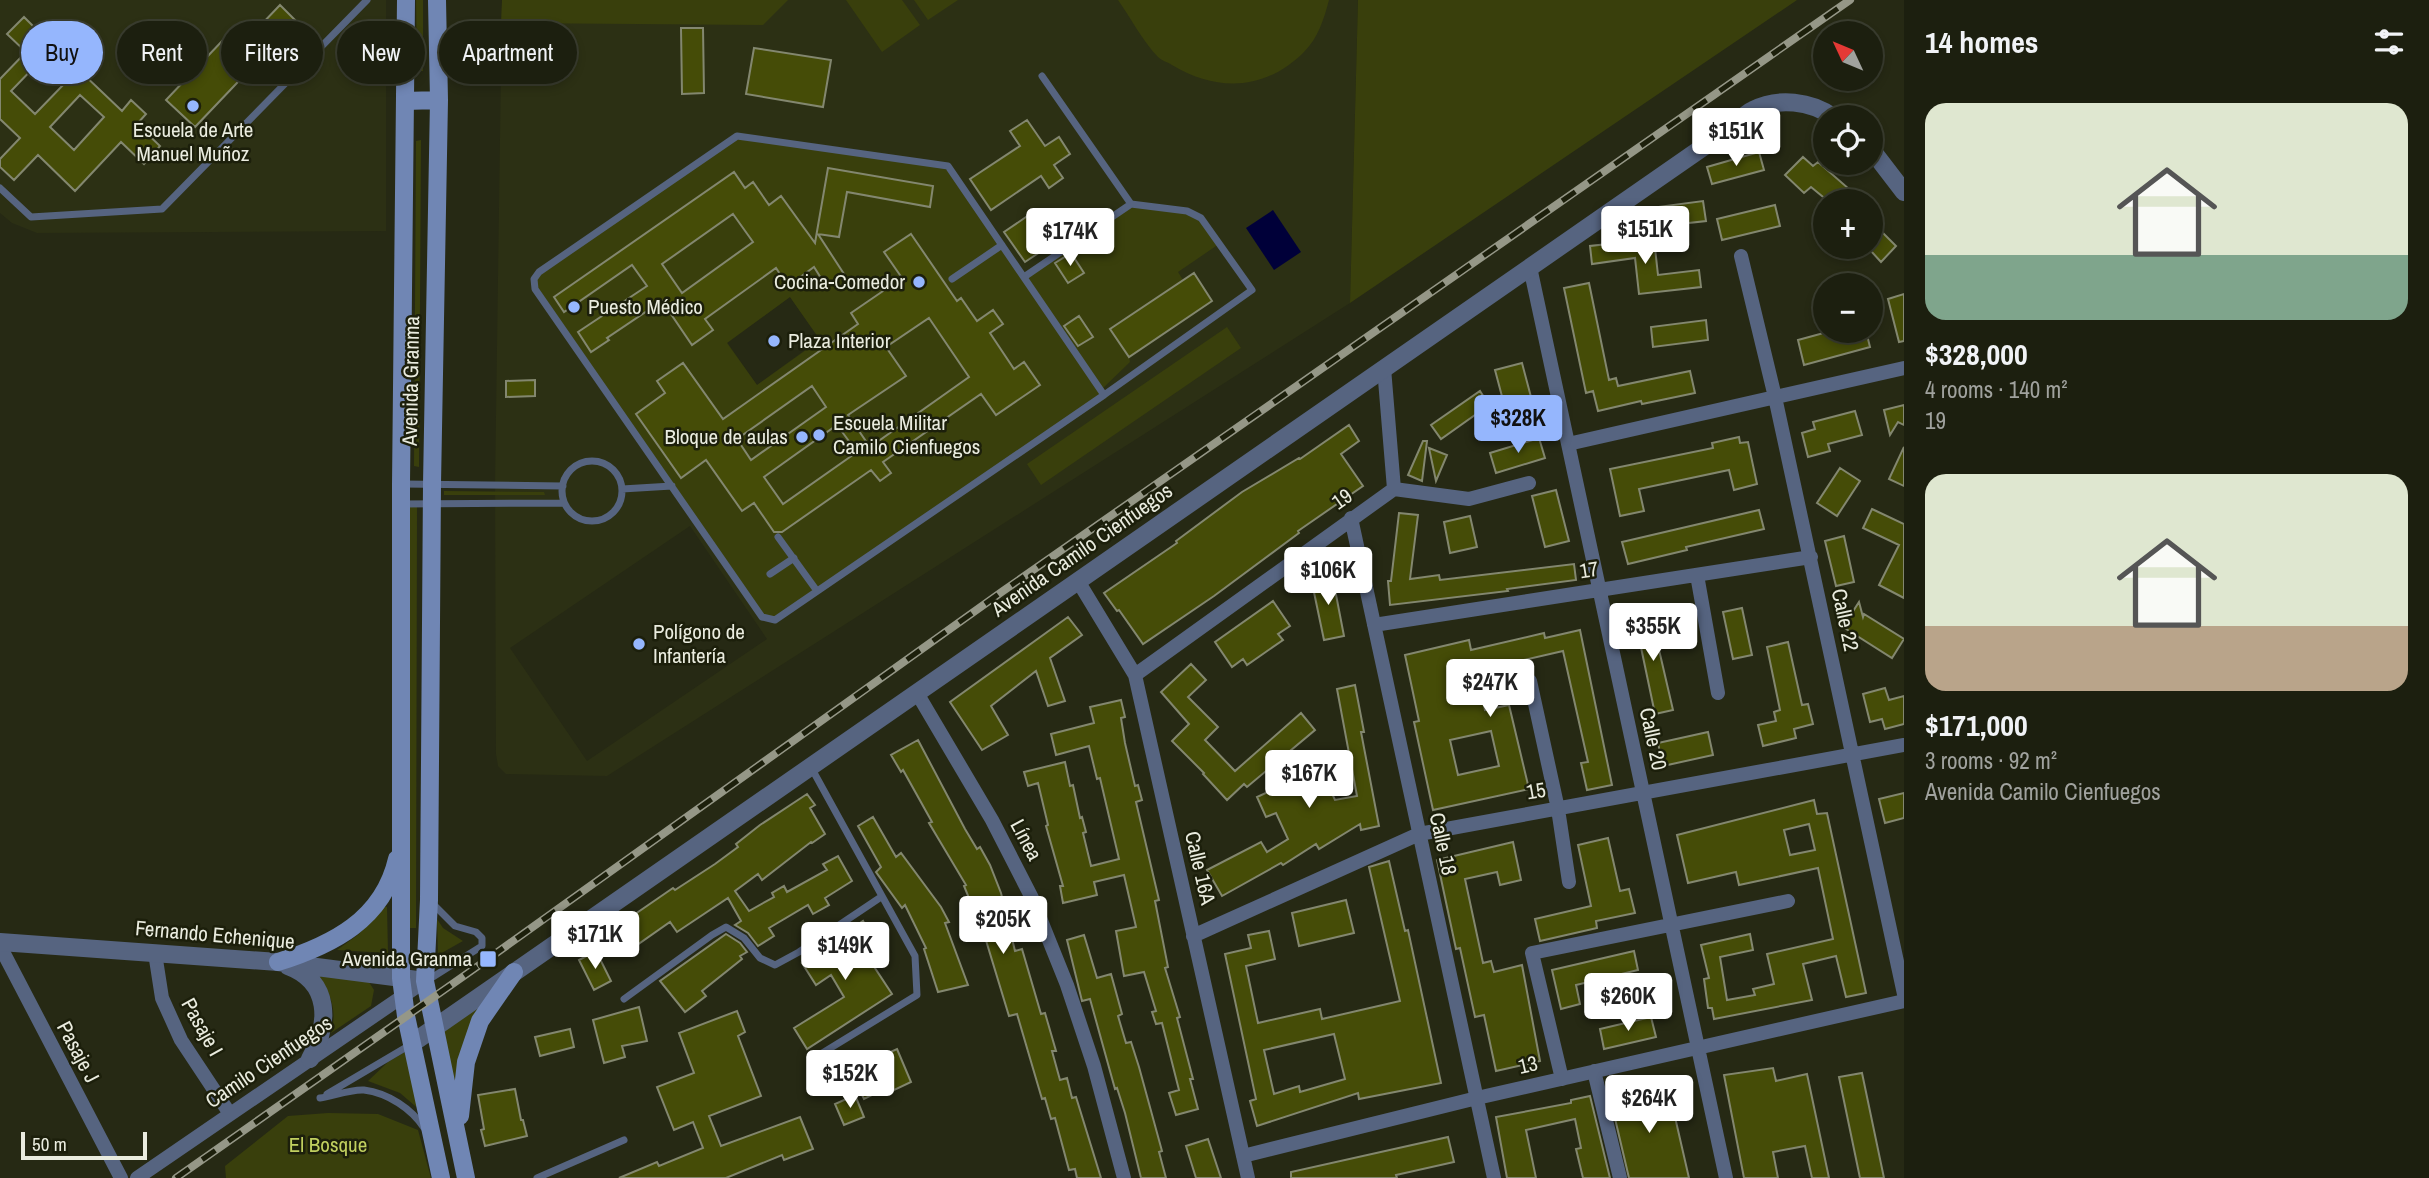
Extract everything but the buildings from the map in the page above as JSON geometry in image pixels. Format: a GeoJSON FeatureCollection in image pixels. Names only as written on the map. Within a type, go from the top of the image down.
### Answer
{"type":"FeatureCollection","features":[{"type":"Feature","properties":{"kind":"main road","name":"Avenida Granma"},"geometry":{"type":"LineString","coordinates":[[406,0],[401,484],[402,987],[442,1178]]}},
{"type":"Feature","properties":{"kind":"main road","name":"Avenida Granma"},"geometry":{"type":"LineString","coordinates":[[437,0],[439,100],[432,484],[429,900],[425,981],[466,1178]]}},
{"type":"Feature","properties":{"kind":"main road"},"geometry":{"type":"LineString","coordinates":[[405,101],[439,100]]}},
{"type":"Feature","properties":{"kind":"main road"},"geometry":{"type":"LineString","coordinates":[[278,962],[323,946],[362,919],[379,900],[390,880],[402,835]]}},
{"type":"Feature","properties":{"kind":"main road"},"geometry":{"type":"LineString","coordinates":[[458,1140],[466,1062],[480,1021],[514,972]]}},
{"type":"Feature","properties":{"kind":"street","name":"Avenida Camilo Cienfuegos"},"geometry":{"type":"LineString","coordinates":[[414,1042],[1753,110],[1780,103],[1813,105]]}},
{"type":"Feature","properties":{"kind":"street"},"geometry":{"type":"LineString","coordinates":[[1883,165],[1904,192]]}},
{"type":"Feature","properties":{"kind":"street","name":"Calle 22"},"geometry":{"type":"LineString","coordinates":[[1741,256],[1811,557],[1904,994]]}},
{"type":"Feature","properties":{"kind":"street","name":"Calle 20"},"geometry":{"type":"LineString","coordinates":[[1530,267],[1726,1178]]}},
{"type":"Feature","properties":{"kind":"street"},"geometry":{"type":"LineString","coordinates":[[1384,368],[1394,489],[1469,499],[1529,483]]}},
{"type":"Feature","properties":{"kind":"street"},"geometry":{"type":"LineString","coordinates":[[1568,444],[1904,368]]}},
{"type":"Feature","properties":{"kind":"street","name":"19"},"geometry":{"type":"LineString","coordinates":[[1135,675],[1394,489]]}},
{"type":"Feature","properties":{"kind":"street","name":"Calle 18"},"geometry":{"type":"LineString","coordinates":[[1351,518],[1494,1178]]}},
{"type":"Feature","properties":{"kind":"street","name":"17"},"geometry":{"type":"LineString","coordinates":[[1374,625],[1811,557]]}},
{"type":"Feature","properties":{"kind":"street"},"geometry":{"type":"LineString","coordinates":[[1697,575],[1718,693]]}},
{"type":"Feature","properties":{"kind":"street","name":"Calle 16A"},"geometry":{"type":"LineString","coordinates":[[1078,581],[1135,675],[1248,1178]]}},
{"type":"Feature","properties":{"kind":"street"},"geometry":{"type":"LineString","coordinates":[[1530,681],[1558,809],[1569,881]]}},
{"type":"Feature","properties":{"kind":"street","name":"Línea"},"geometry":{"type":"LineString","coordinates":[[917,692],[992,820],[1032,898],[1067,985],[1094,1066],[1124,1178]]}},
{"type":"Feature","properties":{"kind":"street","name":"15"},"geometry":{"type":"LineString","coordinates":[[1194,936],[1419,834],[1904,745]]}},
{"type":"Feature","properties":{"kind":"street"},"geometry":{"type":"LineString","coordinates":[[1562,1079],[1543,1010],[1532,953],[1788,901]]}},
{"type":"Feature","properties":{"kind":"street","name":"Fernando Echenique"},"geometry":{"type":"LineString","coordinates":[[0,944],[278,962],[402,987],[425,981]]}},
{"type":"Feature","properties":{"kind":"street","name":"Pasaje J"},"geometry":{"type":"LineString","coordinates":[[0,944],[121,1178]]}},
{"type":"Feature","properties":{"kind":"street","name":"Pasaje I"},"geometry":{"type":"LineString","coordinates":[[155,953],[162,998],[181,1040],[230,1114]]}},
{"type":"Feature","properties":{"kind":"street"},"geometry":{"type":"LineString","coordinates":[[278,962],[305,975],[317,989],[323,1002],[323,1030],[310,1059]]}},
{"type":"Feature","properties":{"kind":"street","name":"Camilo Cienfuegos"},"geometry":{"type":"LineString","coordinates":[[137,1178],[310,1059],[402,987]]}},
{"type":"Feature","properties":{"kind":"street","name":"13"},"geometry":{"type":"LineString","coordinates":[[1243,1156],[1477,1098],[1904,1001]]}},
{"type":"Feature","properties":{"kind":"street"},"geometry":{"type":"LineString","coordinates":[[1594,1071],[1620,1178]]}},
{"type":"Feature","properties":{"kind":"lane"},"geometry":{"type":"LineString","coordinates":[[0,188],[31,217],[162,209],[367,0]]}},
{"type":"Feature","properties":{"kind":"lane"},"geometry":{"type":"LineString","coordinates":[[1042,76],[1130,204]]}},
{"type":"Feature","properties":{"kind":"lane"},"geometry":{"type":"LineString","coordinates":[[1024,277],[1130,204],[1187,211],[1201,218],[1252,290],[1104,395],[775,620],[762,617],[535,289],[534,279],[539,272],[737,136],[948,166],[1104,395]]}},
{"type":"Feature","properties":{"kind":"lane"},"geometry":{"type":"LineString","coordinates":[[952,279],[1002,244]]}},
{"type":"Feature","properties":{"kind":"lane"},"geometry":{"type":"LineString","coordinates":[[596,461],[614,471],[620,479],[622,489],[617,508],[602,520],[582,520],[564,503],[565,478],[578,465],[596,461]]}},
{"type":"Feature","properties":{"kind":"lane"},"geometry":{"type":"LineString","coordinates":[[401,484],[563,486]]}},
{"type":"Feature","properties":{"kind":"lane"},"geometry":{"type":"LineString","coordinates":[[622,489],[672,486]]}},
{"type":"Feature","properties":{"kind":"lane"},"geometry":{"type":"LineString","coordinates":[[401,504],[564,503]]}},
{"type":"Feature","properties":{"kind":"lane"},"geometry":{"type":"LineString","coordinates":[[778,537],[817,591]]}},
{"type":"Feature","properties":{"kind":"lane"},"geometry":{"type":"LineString","coordinates":[[770,575],[794,558]]}},
{"type":"Feature","properties":{"kind":"lane"},"geometry":{"type":"LineString","coordinates":[[811,766],[915,956],[917,995],[811,1060]]}},
{"type":"Feature","properties":{"kind":"lane"},"geometry":{"type":"LineString","coordinates":[[624,999],[726,927],[744,938],[760,958],[775,965],[800,952],[881,897]]}},
{"type":"Feature","properties":{"kind":"lane"},"geometry":{"type":"LineString","coordinates":[[425,981],[482,946],[482,938],[476,932],[454,926],[429,900]]}},
{"type":"Feature","properties":{"kind":"lane"},"geometry":{"type":"LineString","coordinates":[[414,1042],[320,1098],[363,1090],[394,1100],[416,1116],[435,1144]]}},
{"type":"Feature","properties":{"kind":"lane"},"geometry":{"type":"LineString","coordinates":[[537,1178],[624,1140]]}},
{"type":"Feature","properties":{"kind":"shaded area","name":"Escuela de Arte Manuel Muñoz"},"geometry":{"type":"Polygon","coordinates":[[[0,0],[386,0],[386,21],[337,21],[337,84],[386,84],[386,231],[37,233],[12,223],[0,213],[0,0]]]}},
{"type":"Feature","properties":{"kind":"shaded area","name":"Escuela Militar Camilo Cienfuegos"},"geometry":{"type":"Polygon","coordinates":[[[502,0],[1358,0],[1350,303],[607,776],[506,774],[498,766],[495,485],[501,84],[577,84],[577,21],[502,21],[502,0]],[[790,297],[727,342],[757,385],[820,339],[790,297]],[[690,526],[510,648],[587,761],[767,639],[690,526]]]}},
{"type":"Feature","properties":{"kind":"shaded area"},"geometry":{"type":"Polygon","coordinates":[[[1273,210],[1301,252],[1274,270],[1246,228],[1273,210]]]}},
{"type":"Feature","properties":{"kind":"green space"},"geometry":{"type":"Polygon","coordinates":[[[416,0],[423,0],[423,21],[416,21],[416,0]]]}},
{"type":"Feature","properties":{"kind":"green space"},"geometry":{"type":"Polygon","coordinates":[[[502,0],[788,0],[763,25],[501,21],[502,0]]]}},
{"type":"Feature","properties":{"kind":"green space"},"geometry":{"type":"Polygon","coordinates":[[[846,0],[902,0],[920,25],[882,52],[846,0]]]}},
{"type":"Feature","properties":{"kind":"green space"},"geometry":{"type":"Polygon","coordinates":[[[914,0],[958,0],[928,20],[914,0]]]}},
{"type":"Feature","properties":{"kind":"green space"},"geometry":{"type":"Polygon","coordinates":[[[1118,0],[1329,0],[1323,21],[1309,47],[1289,65],[1257,80],[1223,83],[1189,74],[1160,58],[1118,0]]]}},
{"type":"Feature","properties":{"kind":"green space"},"geometry":{"type":"Polygon","coordinates":[[[1358,0],[1797,0],[1350,303],[1358,0]]]}},
{"type":"Feature","properties":{"kind":"green space"},"geometry":{"type":"Polygon","coordinates":[[[737,136],[948,166],[1024,276],[1131,204],[1187,211],[1201,218],[1219,244],[1178,272],[1183,280],[1129,357],[1130,362],[1101,390],[1109,396],[775,620],[762,617],[535,289],[539,272],[737,136]],[[790,297],[727,343],[757,385],[820,340],[790,297]]]}},
{"type":"Feature","properties":{"kind":"green space"},"geometry":{"type":"Polygon","coordinates":[[[421,140],[419,467],[414,466],[416,141],[421,140]]]}},
{"type":"Feature","properties":{"kind":"green space"},"geometry":{"type":"Polygon","coordinates":[[[1227,327],[1241,348],[1041,485],[1027,464],[1227,327]]]}},
{"type":"Feature","properties":{"kind":"green space"},"geometry":{"type":"Polygon","coordinates":[[[444,491],[544,492],[545,495],[444,495],[444,491]]]}},
{"type":"Feature","properties":{"kind":"green space"},"geometry":{"type":"Polygon","coordinates":[[[409,507],[417,507],[416,928],[409,928],[409,507]]]}},
{"type":"Feature","properties":{"kind":"green space"},"geometry":{"type":"Polygon","coordinates":[[[383,906],[387,907],[388,953],[337,950],[359,934],[383,906]]]}},
{"type":"Feature","properties":{"kind":"green space"},"geometry":{"type":"Polygon","coordinates":[[[437,919],[443,928],[463,941],[438,955],[437,919]]]}},
{"type":"Feature","properties":{"kind":"green space"},"geometry":{"type":"Polygon","coordinates":[[[316,973],[367,979],[374,990],[371,1006],[331,1033],[333,1008],[316,973]]]}},
{"type":"Feature","properties":{"kind":"green space"},"geometry":{"type":"Polygon","coordinates":[[[486,995],[466,1040],[454,1089],[441,1025],[486,995]]]}},
{"type":"Feature","properties":{"kind":"green space"},"geometry":{"type":"Polygon","coordinates":[[[405,1052],[421,1111],[400,1093],[368,1081],[388,1062],[405,1052]]]}},
{"type":"Feature","properties":{"kind":"green space","name":"El Bosque"},"geometry":{"type":"Polygon","coordinates":[[[328,1113],[378,1114],[418,1130],[431,1178],[226,1178],[225,1166],[288,1116],[328,1113]]]}},
{"type":"Feature","properties":{"kind":"railway"},"geometry":{"type":"LineString","coordinates":[[176,1178],[1003,591],[1850,0]]}},
{"type":"Feature","properties":{"kind":"place","name":"Escuela de Arte Manuel Muñoz"},"geometry":{"type":"Point","coordinates":[193,106]}},
{"type":"Feature","properties":{"kind":"place","name":"Cocina-Comedor"},"geometry":{"type":"Point","coordinates":[919,282]}},
{"type":"Feature","properties":{"kind":"place","name":"Puesto Médico"},"geometry":{"type":"Point","coordinates":[574,307]}},
{"type":"Feature","properties":{"kind":"place","name":"Plaza Interior"},"geometry":{"type":"Point","coordinates":[774,341]}},
{"type":"Feature","properties":{"kind":"place","name":"Escuela Militar Camilo Cienfuegos"},"geometry":{"type":"Point","coordinates":[819,435]}},
{"type":"Feature","properties":{"kind":"place","name":"Bloque de aulas"},"geometry":{"type":"Point","coordinates":[802,437]}},
{"type":"Feature","properties":{"kind":"place","name":"Polígono de Infantería"},"geometry":{"type":"Point","coordinates":[639,644]}},
{"type":"Feature","properties":{"kind":"place","name":"Avenida Granma"},"geometry":{"type":"Point","coordinates":[488,959]}}]}
